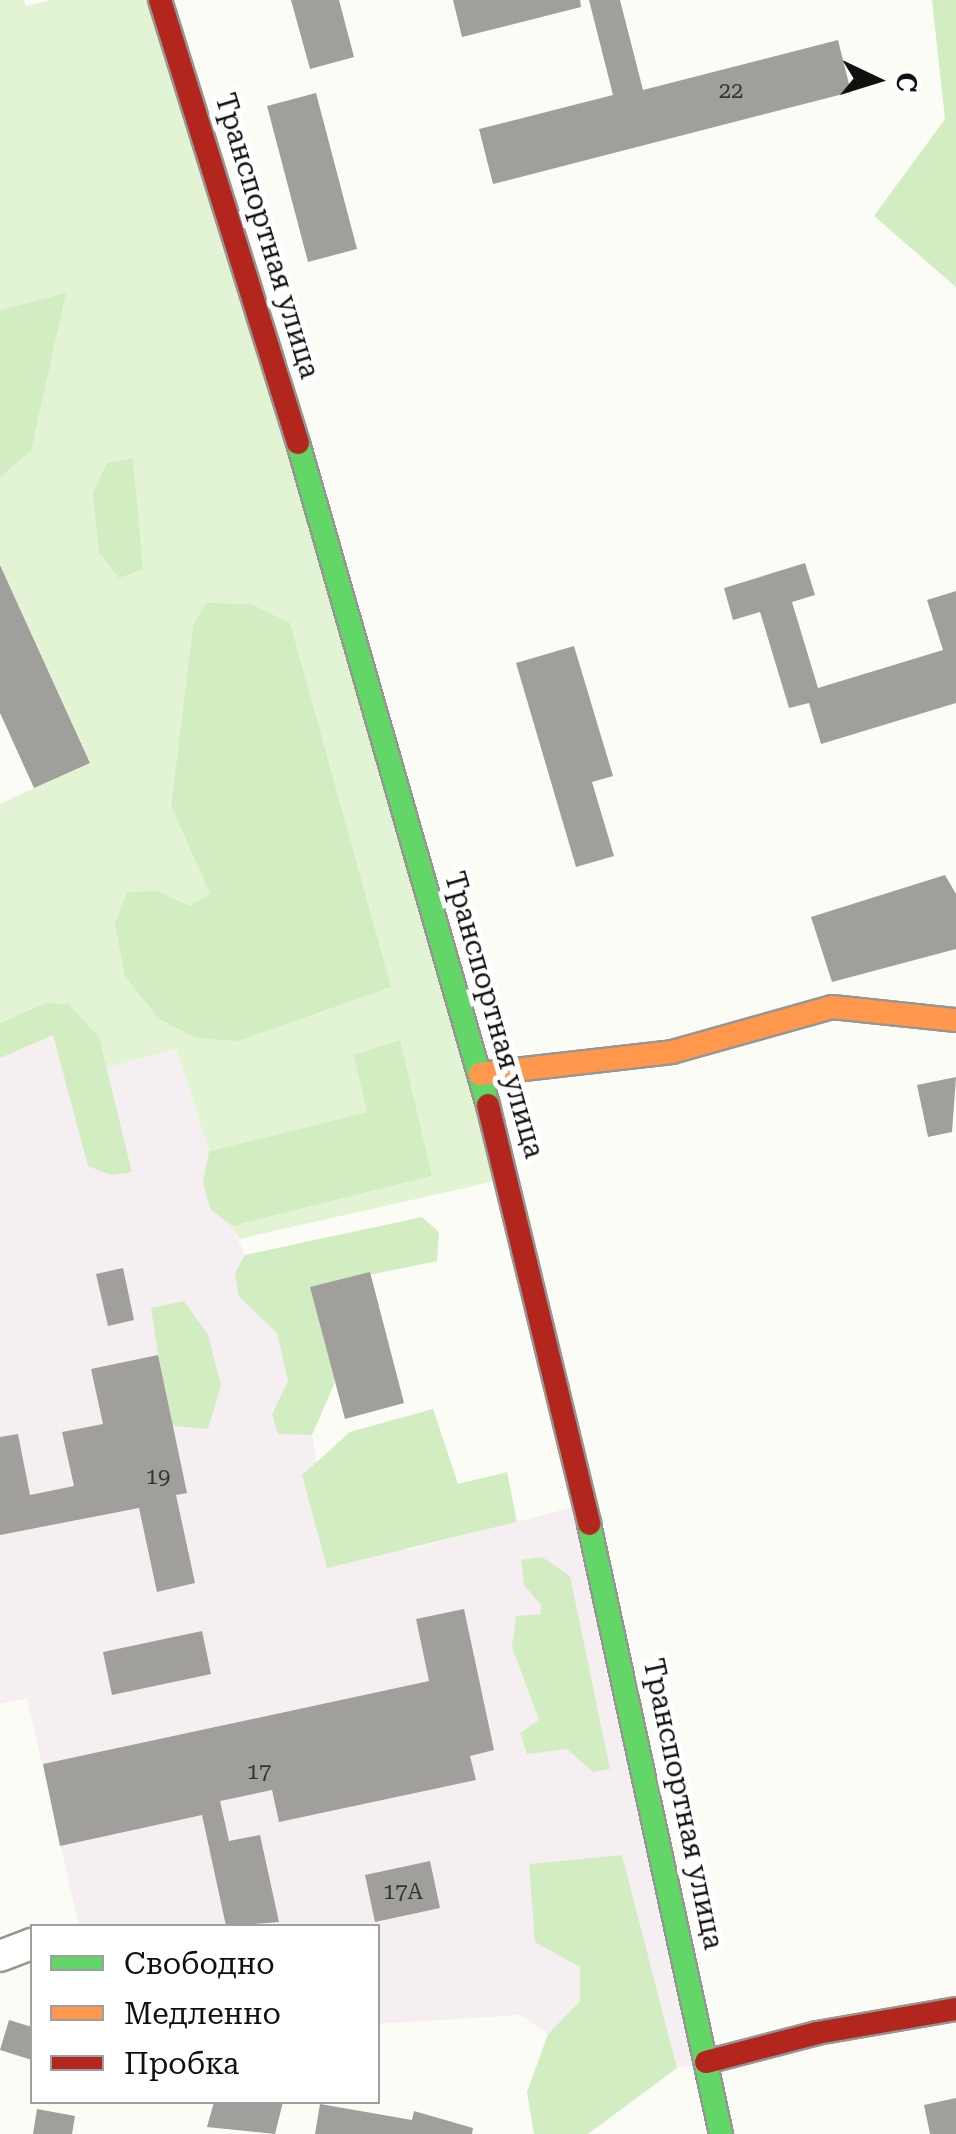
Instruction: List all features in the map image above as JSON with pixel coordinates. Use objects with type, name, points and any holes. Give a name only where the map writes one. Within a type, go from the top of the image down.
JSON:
[{"type":"main road","name":"Транспортная улица","points":[[160,0],[330,544],[480,1074],[650,1788],[721,2134]]},
{"type":"main road","points":[[480,1074],[672,1052],[832,1007],[956,1020]]},
{"type":"main road","points":[[706,2062],[816,2033],[956,2009]]},
{"type":"street","points":[[0,1956],[30,1945]]},
{"type":"shaded area","points":[[53,1034],[111,1175],[132,1171],[106,1068],[176,1049],[209,1151],[203,1182],[210,1209],[232,1226],[245,1255],[236,1273],[239,1297],[277,1333],[289,1382],[272,1413],[278,1433],[312,1435],[317,1462],[302,1476],[408,1550],[585,1504],[706,2062],[677,2068],[621,1855],[580,1966],[580,2001],[548,2034],[521,2015],[380,2024],[380,1924],[79,1924],[27,1698],[0,1704],[0,1058]]},
{"type":"green space","points":[[0,0],[24,0],[26,6],[50,0],[160,0],[509,1178],[239,1239],[232,1226],[432,1176],[367,1112],[209,1151],[176,1049],[106,1068],[99,1037],[46,1003],[0,1023],[0,804],[90,762],[0,565],[0,477],[31,450],[65,294],[0,310]],"holes":[[[206,603],[238,1041],[157,891],[190,906],[210,894],[171,806],[193,625]]]},
{"type":"green space","points":[[932,0],[956,0],[956,287],[874,216],[945,119]]},
{"type":"green space","points":[[66,293],[31,451],[0,477],[0,310]]},
{"type":"green space","points":[[133,458],[143,569],[119,578],[99,553],[93,493],[107,463]]},
{"type":"green space","points":[[206,603],[251,604],[290,623],[391,987],[238,1041],[196,1038],[158,1018],[125,976],[115,924],[127,892],[157,891],[190,906],[210,894],[171,806],[193,625]]},
{"type":"green space","points":[[46,1003],[68,1004],[99,1037],[132,1172],[111,1175],[88,1166],[53,1035],[0,1058],[0,1023]]},
{"type":"green space","points":[[400,1040],[432,1176],[232,1226],[210,1209],[203,1182],[209,1151],[367,1112],[354,1055]]},
{"type":"green space","points":[[422,1217],[439,1232],[437,1261],[311,1287],[335,1382],[312,1435],[278,1434],[272,1414],[288,1381],[277,1333],[239,1297],[235,1273],[245,1255]]},
{"type":"green space","points":[[184,1301],[208,1335],[221,1385],[208,1429],[173,1426],[158,1355],[151,1308]]},
{"type":"green space","points":[[433,1409],[458,1484],[507,1472],[517,1522],[327,1568],[302,1475],[350,1432]]},
{"type":"green space","points":[[542,1557],[570,1576],[610,1769],[593,1772],[567,1749],[527,1754],[520,1733],[539,1720],[512,1647],[516,1616],[540,1614],[541,1605],[524,1585],[521,1560]]},
{"type":"green space","points":[[622,1855],[677,2068],[588,2134],[534,2134],[527,2092],[548,2034],[580,2001],[580,1967],[535,1942],[529,1864]]},
{"type":"building","points":[[291,0],[339,0],[354,57],[310,69]]},
{"type":"building","points":[[453,0],[580,0],[581,7],[462,37]]},
{"type":"building","points":[[589,0],[620,0],[643,90],[838,40],[851,92],[493,184],[479,129],[613,95]]},
{"type":"building","points":[[316,93],[357,249],[308,262],[267,106]]},
{"type":"building","points":[[805,563],[815,595],[792,602],[818,688],[943,650],[927,600],[956,591],[956,703],[821,744],[809,703],[789,708],[760,612],[733,620],[724,588]]},
{"type":"building","points":[[0,565],[90,763],[34,788],[0,713]]},
{"type":"building","points":[[574,646],[613,776],[592,782],[614,856],[576,867],[516,663]]},
{"type":"building","points":[[945,875],[956,894],[956,949],[832,982],[811,917]]},
{"type":"building","points":[[956,1077],[952,1132],[928,1137],[917,1085]]},
{"type":"building","points":[[123,1268],[134,1320],[108,1326],[96,1274]]},
{"type":"building","points":[[370,1272],[404,1403],[345,1419],[310,1287]]},
{"type":"building","points":[[158,1355],[187,1493],[176,1495],[195,1583],[157,1592],[139,1508],[0,1535],[0,1437],[18,1434],[30,1495],[74,1486],[62,1432],[103,1424],[91,1369]]},
{"type":"building","points":[[464,1609],[494,1750],[470,1756],[476,1780],[279,1822],[272,1790],[220,1801],[229,1841],[260,1835],[279,1922],[226,1924],[202,1815],[60,1846],[43,1764],[429,1681],[416,1619]]},
{"type":"building","points":[[202,1631],[211,1674],[112,1695],[103,1652]]},
{"type":"building","points":[[430,1861],[440,1908],[375,1922],[365,1875]]},
{"type":"building","points":[[9,2020],[30,2026],[30,2059],[0,2050]]},
{"type":"building","points":[[956,2098],[956,2134],[930,2134],[924,2105]]},
{"type":"building","points":[[213,2104],[282,2104],[275,2134],[207,2127]]},
{"type":"building","points":[[320,2104],[412,2120],[414,2111],[473,2128],[472,2134],[315,2134]]},
{"type":"building","points":[[37,2109],[75,2116],[72,2134],[33,2134]]},
{"type":"traffic: fast","points":[[298,443],[488,1105]]},
{"type":"traffic: fast","points":[[589,1524],[721,2134]]},
{"type":"traffic: slow","points":[[480,1074],[672,1052],[832,1007],[956,1020]]},
{"type":"traffic: jam","points":[[160,0],[298,443]]},
{"type":"traffic: jam","points":[[488,1105],[589,1524]]},
{"type":"traffic: jam","points":[[706,2062],[817,2033],[956,2009]]}]
